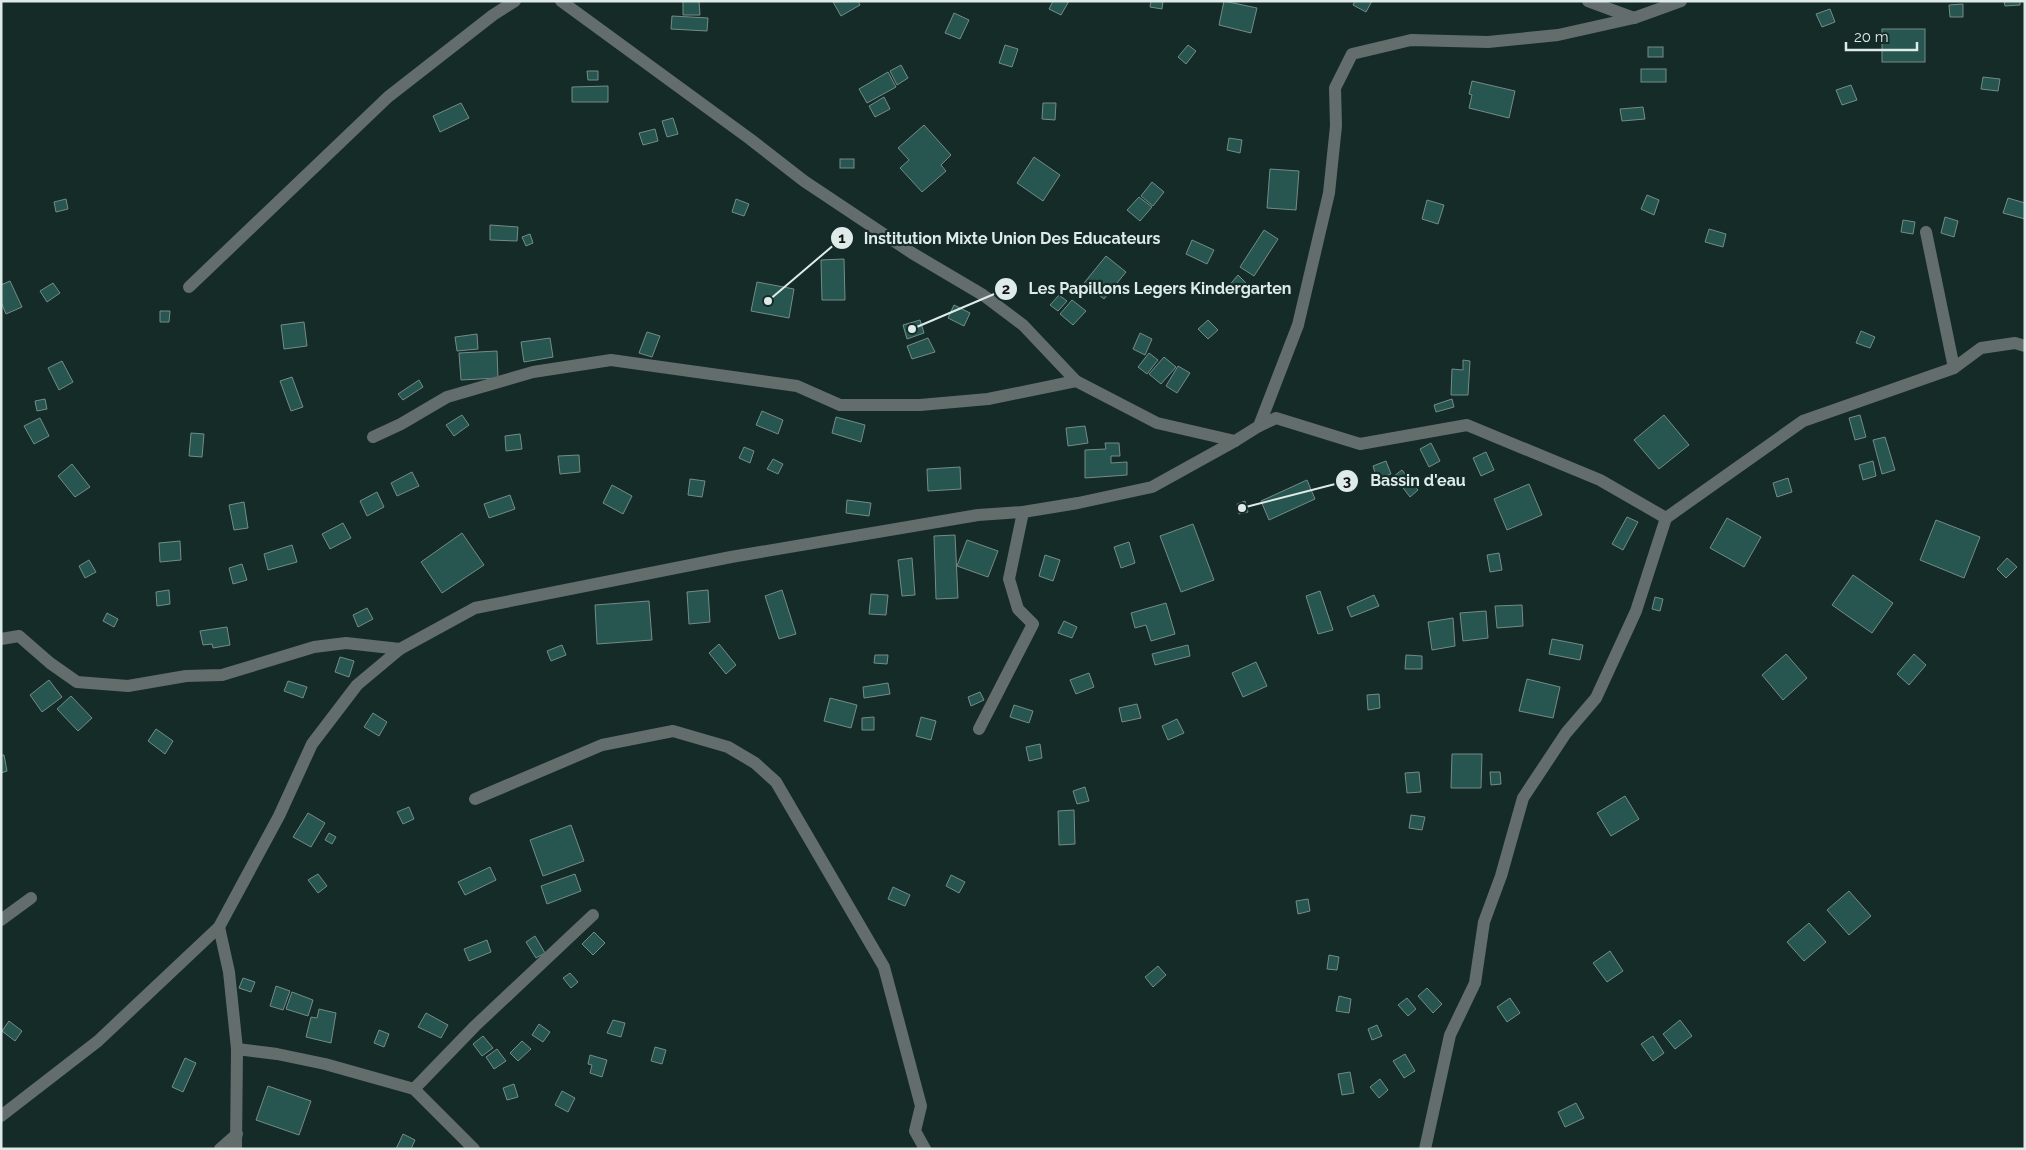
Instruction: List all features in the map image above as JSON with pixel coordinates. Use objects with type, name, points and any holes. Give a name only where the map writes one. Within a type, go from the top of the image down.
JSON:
[{"type":"street","points":[[189,287],[388,97],[493,15],[515,1]]},
{"type":"street","points":[[561,1],[750,139],[804,181],[912,253],[983,295],[1023,326],[1076,382],[1157,423],[1235,441]]},
{"type":"street","points":[[1588,1],[1634,18]]},
{"type":"street","points":[[1260,426],[1298,325],[1328,193],[1336,126],[1334,88],[1352,54],[1412,40],[1488,42],[1558,35],[1634,18],[1681,1]]},
{"type":"street","points":[[1926,232],[1954,368]]},
{"type":"street","points":[[1424,1149],[1450,1035],[1475,983],[1484,922],[1501,876],[1523,798],[1566,733],[1596,698],[1636,611],[1666,518],[1803,421],[1954,368],[1981,348],[2015,344],[2025,346]]},
{"type":"street","points":[[373,437],[402,424],[447,397],[533,372],[611,360],[797,386],[840,405],[920,405],[988,399],[1076,382]]},
{"type":"street","points":[[1,1116],[98,1041],[219,927],[279,816],[312,744],[357,686],[400,649],[475,608],[731,556],[978,515],[1024,512],[1078,504],[1152,487],[1276,418],[1360,444],[1467,425],[1600,480],[1666,518]]},
{"type":"street","points":[[979,729],[1033,624],[1018,608],[1009,579],[1024,512]]},
{"type":"street","points":[[1,639],[19,636],[50,663],[78,682],[128,686],[186,676],[222,674],[314,647],[346,643],[400,649]]},
{"type":"street","points":[[475,799],[602,745],[673,731],[728,747],[755,763],[776,782],[884,967],[921,1106],[915,1132],[925,1149]]},
{"type":"street","points":[[1,920],[31,898]]},
{"type":"street","points":[[414,1089],[475,1026],[593,915]]},
{"type":"street","points":[[219,927],[229,972],[237,1049],[236,1149]]},
{"type":"street","points":[[237,1049],[277,1054],[326,1064],[414,1089],[474,1149]]},
{"type":"street","points":[[220,1149],[237,1134]]},
{"type":"building","points":[[683,1],[699,1],[700,15],[683,15]]},
{"type":"building","points":[[858,1],[860,5],[841,16],[833,2]]},
{"type":"building","points":[[1053,1],[1069,1],[1061,15],[1049,9]]},
{"type":"building","points":[[1151,1],[1163,1],[1162,9],[1150,7]]},
{"type":"building","points":[[1224,1],[1257,8],[1251,33],[1219,25]]},
{"type":"building","points":[[1355,1],[1372,1],[1366,12],[1353,5]]},
{"type":"building","points":[[2004,1],[2020,1],[2020,5],[2005,6]]},
{"type":"building","points":[[1963,4],[1963,17],[1950,17],[1949,5]]},
{"type":"building","points":[[1830,9],[1835,22],[1822,27],[1816,14]]},
{"type":"building","points":[[954,13],[969,20],[960,39],[945,33]]},
{"type":"building","points":[[672,16],[708,18],[707,31],[671,29]]},
{"type":"building","points":[[1882,29],[1925,29],[1925,62],[1882,62]]},
{"type":"building","points":[[1005,45],[1018,49],[1012,67],[999,63]]},
{"type":"building","points":[[1188,45],[1196,51],[1186,64],[1178,57]]},
{"type":"building","points":[[1648,47],[1663,47],[1663,57],[1648,57]]},
{"type":"building","points":[[901,65],[908,78],[897,85],[890,71]]},
{"type":"building","points":[[1641,69],[1666,69],[1666,82],[1641,82]]},
{"type":"building","points":[[587,71],[598,71],[598,80],[588,80]]},
{"type":"building","points":[[888,72],[896,87],[867,103],[859,89]]},
{"type":"building","points":[[1983,77],[2000,79],[1998,91],[1981,89]]},
{"type":"building","points":[[1472,81],[1515,91],[1509,118],[1469,108],[1472,95],[1469,94]]},
{"type":"building","points":[[1851,85],[1857,100],[1842,105],[1836,90]]},
{"type":"building","points":[[608,86],[608,102],[572,102],[572,87]]},
{"type":"building","points":[[884,97],[890,109],[875,117],[869,106]]},
{"type":"building","points":[[461,103],[469,118],[440,132],[433,116]]},
{"type":"building","points":[[1043,103],[1056,103],[1055,120],[1042,119]]},
{"type":"building","points":[[1643,107],[1645,119],[1622,121],[1620,109]]},
{"type":"building","points":[[673,118],[678,134],[667,137],[662,121]]},
{"type":"building","points":[[924,125],[951,155],[941,165],[946,171],[922,192],[900,168],[909,160],[898,148]]},
{"type":"building","points":[[655,129],[658,141],[643,145],[639,133]]},
{"type":"building","points":[[1229,138],[1242,140],[1240,153],[1227,150]]},
{"type":"building","points":[[1034,157],[1060,175],[1043,201],[1017,183]]},
{"type":"building","points":[[840,159],[854,159],[854,168],[840,168]]},
{"type":"building","points":[[1270,169],[1299,171],[1296,210],[1267,208]]},
{"type":"building","points":[[1152,182],[1164,192],[1153,206],[1141,196]]},
{"type":"building","points":[[1647,195],[1659,200],[1654,215],[1641,209]]},
{"type":"building","points":[[1139,197],[1152,207],[1140,221],[1127,210]]},
{"type":"building","points":[[2008,198],[2025,203],[2025,219],[2003,213]]},
{"type":"building","points":[[66,199],[68,209],[56,212],[54,202]]},
{"type":"building","points":[[736,199],[749,204],[744,216],[732,212]]},
{"type":"building","points":[[1427,200],[1444,205],[1438,224],[1422,219]]},
{"type":"building","points":[[1945,217],[1958,221],[1954,237],[1941,233]]},
{"type":"building","points":[[1903,220],[1915,222],[1913,234],[1901,232]]},
{"type":"building","points":[[490,225],[518,227],[517,241],[490,240]]},
{"type":"building","points":[[1709,229],[1726,234],[1723,247],[1705,242]]},
{"type":"building","points":[[1264,230],[1278,239],[1254,276],[1240,267]]},
{"type":"building","points":[[530,234],[533,243],[526,246],[522,237]]},
{"type":"building","points":[[1192,240],[1214,250],[1207,264],[1186,254]]},
{"type":"building","points":[[1106,256],[1126,272],[1104,299],[1084,283]]},
{"type":"building","points":[[844,259],[845,300],[822,300],[821,260]]},
{"type":"building","points":[[1238,275],[1247,284],[1237,296],[1227,288]]},
{"type":"building","points":[[10,281],[22,307],[6,314],[1,302],[1,285]]},
{"type":"building","points":[[757,282],[794,289],[789,318],[751,311]]},
{"type":"building","points":[[53,283],[60,293],[47,302],[40,291]]},
{"type":"building","points":[[1059,295],[1067,301],[1058,311],[1050,305]]},
{"type":"building","points":[[1072,300],[1086,311],[1073,325],[1060,314]]},
{"type":"building","points":[[954,305],[970,313],[964,326],[948,318]]},
{"type":"building","points":[[160,311],[170,311],[169,322],[160,322]]},
{"type":"building","points":[[920,320],[924,333],[907,339],[903,325]]},
{"type":"building","points":[[1208,320],[1218,330],[1208,339],[1198,329]]},
{"type":"building","points":[[304,322],[307,346],[284,349],[281,325]]},
{"type":"building","points":[[1861,331],[1875,337],[1870,348],[1856,343]]},
{"type":"building","points":[[647,332],[660,336],[652,357],[639,353]]},
{"type":"building","points":[[1140,333],[1152,339],[1145,355],[1133,349]]},
{"type":"building","points":[[477,334],[478,349],[457,351],[455,337]]},
{"type":"building","points":[[550,338],[553,357],[524,362],[521,342]]},
{"type":"building","points":[[928,338],[935,352],[912,359],[907,346]]},
{"type":"building","points":[[497,351],[498,378],[461,380],[459,353]]},
{"type":"building","points":[[1149,353],[1158,360],[1147,374],[1138,367]]},
{"type":"building","points":[[1164,357],[1176,367],[1161,384],[1149,374]]},
{"type":"building","points":[[1463,360],[1470,361],[1468,395],[1451,395],[1452,369],[1463,370]]},
{"type":"building","points":[[62,361],[73,382],[59,390],[48,368]]},
{"type":"building","points":[[1178,366],[1190,373],[1177,393],[1166,386]]},
{"type":"building","points":[[292,377],[303,407],[291,411],[280,381]]},
{"type":"building","points":[[419,380],[423,387],[403,400],[398,394]]},
{"type":"building","points":[[45,399],[47,409],[37,411],[35,401]]},
{"type":"building","points":[[1452,399],[1454,407],[1436,412],[1434,405]]},
{"type":"building","points":[[762,411],[783,420],[778,434],[756,425]]},
{"type":"building","points":[[462,415],[469,425],[454,436],[446,425]]},
{"type":"building","points":[[1664,415],[1689,445],[1659,469],[1634,440]]},
{"type":"building","points":[[1860,415],[1866,437],[1855,440],[1849,418]]},
{"type":"building","points":[[836,417],[865,425],[861,442],[832,433]]},
{"type":"building","points":[[40,418],[49,436],[34,444],[24,426]]},
{"type":"building","points":[[1085,426],[1088,443],[1068,446],[1066,428]]},
{"type":"building","points":[[191,433],[204,434],[202,457],[189,456]]},
{"type":"building","points":[[520,434],[522,449],[506,451],[505,436]]},
{"type":"building","points":[[1885,437],[1895,470],[1882,474],[1873,440]]},
{"type":"building","points":[[1105,443],[1119,443],[1120,456],[1111,456],[1111,463],[1127,462],[1127,475],[1085,478],[1085,450],[1106,449]]},
{"type":"building","points":[[1431,443],[1440,461],[1429,467],[1420,449]]},
{"type":"building","points":[[744,447],[754,451],[750,463],[739,458]]},
{"type":"building","points":[[1486,452],[1494,470],[1481,476],[1473,458]]},
{"type":"building","points":[[579,455],[580,472],[560,474],[558,456]]},
{"type":"building","points":[[773,459],[783,464],[778,474],[767,469]]},
{"type":"building","points":[[1386,461],[1391,474],[1377,479],[1373,466]]},
{"type":"building","points":[[1873,461],[1876,476],[1863,480],[1859,465]]},
{"type":"building","points":[[72,464],[90,487],[75,497],[58,476]]},
{"type":"building","points":[[960,467],[961,489],[928,491],[927,469]]},
{"type":"building","points":[[1402,470],[1418,490],[1410,497],[1394,476]]},
{"type":"building","points":[[412,472],[419,486],[397,496],[391,483]]},
{"type":"building","points":[[1788,478],[1792,492],[1777,497],[1773,483]]},
{"type":"building","points":[[690,479],[705,481],[702,497],[688,495]]},
{"type":"building","points":[[1307,480],[1315,499],[1269,520],[1261,501]]},
{"type":"building","points":[[1529,484],[1542,515],[1507,530],[1494,499]]},
{"type":"building","points":[[612,485],[632,496],[623,514],[603,503]]},
{"type":"building","points":[[377,492],[384,507],[367,516],[360,501]]},
{"type":"building","points":[[510,495],[515,509],[489,518],[484,504]]},
{"type":"building","points":[[847,500],[871,503],[869,516],[846,513]]},
{"type":"building","points":[[1245,501],[1248,512],[1239,514],[1237,504]]},
{"type":"building","points":[[244,502],[248,528],[234,530],[229,505]]},
{"type":"building","points":[[1627,517],[1638,522],[1623,550],[1612,544]]},
{"type":"building","points":[[1727,518],[1761,537],[1744,567],[1710,548]]},
{"type":"building","points":[[1936,520],[1980,537],[1964,578],[1920,560]]},
{"type":"building","points":[[343,523],[351,538],[330,549],[322,534]]},
{"type":"building","points":[[1193,524],[1214,580],[1181,592],[1160,536]]},
{"type":"building","points":[[462,533],[484,565],[442,593],[421,562]]},
{"type":"building","points":[[955,535],[958,598],[936,599],[934,536]]},
{"type":"building","points":[[967,540],[998,551],[988,577],[957,566]]},
{"type":"building","points":[[180,541],[181,560],[160,562],[159,543]]},
{"type":"building","points":[[1129,542],[1135,563],[1121,568],[1114,547]]},
{"type":"building","points":[[292,545],[297,562],[268,570],[264,554]]},
{"type":"building","points":[[1499,553],[1502,570],[1490,572],[1487,555]]},
{"type":"building","points":[[1045,555],[1060,560],[1053,581],[1039,576]]},
{"type":"building","points":[[912,558],[915,595],[902,596],[898,560]]},
{"type":"building","points":[[2007,558],[2017,567],[2006,578],[1997,569]]},
{"type":"building","points":[[89,560],[96,572],[85,578],[79,566]]},
{"type":"building","points":[[242,564],[247,580],[233,584],[229,568]]},
{"type":"building","points":[[1853,575],[1893,603],[1872,633],[1832,605]]},
{"type":"building","points":[[169,590],[170,604],[157,606],[156,592]]},
{"type":"building","points":[[708,590],[710,622],[689,624],[687,592]]},
{"type":"building","points":[[782,590],[796,634],[779,639],[765,596]]},
{"type":"building","points":[[1320,591],[1333,630],[1318,634],[1306,596]]},
{"type":"building","points":[[871,594],[888,595],[886,615],[869,614]]},
{"type":"building","points":[[1374,595],[1379,606],[1351,617],[1347,607]]},
{"type":"building","points":[[1655,597],[1663,599],[1660,611],[1652,609]]},
{"type":"building","points":[[649,601],[652,640],[597,644],[595,605]]},
{"type":"building","points":[[1166,603],[1175,634],[1151,641],[1146,625],[1135,628],[1131,613]]},
{"type":"building","points":[[1522,605],[1523,626],[1497,628],[1495,606]]},
{"type":"building","points":[[367,608],[373,619],[358,627],[353,615]]},
{"type":"building","points":[[1486,611],[1488,638],[1463,641],[1460,613]]},
{"type":"building","points":[[107,613],[118,619],[114,627],[103,621]]},
{"type":"building","points":[[1453,618],[1455,646],[1432,650],[1428,622]]},
{"type":"building","points":[[1064,621],[1077,627],[1072,638],[1058,633]]},
{"type":"building","points":[[227,627],[230,645],[213,648],[212,644],[203,645],[200,631]]},
{"type":"building","points":[[1552,639],[1583,645],[1580,660],[1549,654]]},
{"type":"building","points":[[719,644],[736,665],[726,674],[709,653]]},
{"type":"building","points":[[562,645],[566,655],[551,661],[547,651]]},
{"type":"building","points":[[1188,645],[1190,656],[1155,665],[1152,654]]},
{"type":"building","points":[[1786,654],[1807,678],[1783,700],[1762,675]]},
{"type":"building","points":[[1914,654],[1926,665],[1909,685],[1897,674]]},
{"type":"building","points":[[875,655],[888,655],[887,664],[874,663]]},
{"type":"building","points":[[1406,655],[1422,656],[1422,669],[1405,669]]},
{"type":"building","points":[[340,657],[354,661],[349,677],[335,672]]},
{"type":"building","points":[[1256,662],[1267,686],[1243,697],[1232,673]]},
{"type":"building","points":[[1089,673],[1094,687],[1076,694],[1070,680]]},
{"type":"building","points":[[1527,679],[1560,687],[1553,718],[1519,711]]},
{"type":"building","points":[[49,680],[62,697],[42,712],[30,695]]},
{"type":"building","points":[[288,681],[307,687],[303,698],[284,691]]},
{"type":"building","points":[[888,683],[890,694],[864,698],[863,687]]},
{"type":"building","points":[[980,692],[984,700],[971,706],[968,697]]},
{"type":"building","points":[[1379,694],[1380,708],[1368,710],[1367,695]]},
{"type":"building","points":[[71,696],[92,718],[78,731],[57,709]]},
{"type":"building","points":[[830,698],[857,705],[851,728],[824,721]]},
{"type":"building","points":[[1137,704],[1141,718],[1122,722],[1119,708]]},
{"type":"building","points":[[1014,705],[1033,711],[1029,723],[1010,717]]},
{"type":"building","points":[[373,713],[387,722],[379,736],[364,727]]},
{"type":"building","points":[[874,717],[874,730],[862,730],[862,718]]},
{"type":"building","points":[[921,717],[936,721],[931,740],[916,736]]},
{"type":"building","points":[[1177,719],[1184,733],[1168,740],[1162,726]]},
{"type":"building","points":[[156,729],[173,741],[165,754],[148,741]]},
{"type":"building","points":[[1040,744],[1042,758],[1029,761],[1026,747]]},
{"type":"building","points":[[1452,754],[1482,754],[1481,788],[1451,788]]},
{"type":"building","points":[[1,755],[4,755],[7,771],[1,773]]},
{"type":"building","points":[[1419,772],[1421,792],[1407,793],[1405,773]]},
{"type":"building","points":[[1490,772],[1500,772],[1501,784],[1491,785]]},
{"type":"building","points":[[1085,787],[1089,801],[1077,804],[1073,791]]},
{"type":"building","points":[[1625,796],[1639,819],[1611,836],[1597,813]]},
{"type":"building","points":[[409,807],[414,819],[403,824],[397,812]]},
{"type":"building","points":[[1074,810],[1075,844],[1059,845],[1058,811]]},
{"type":"building","points":[[308,813],[325,823],[311,847],[293,837]]},
{"type":"building","points":[[1411,815],[1425,817],[1422,830],[1409,828]]},
{"type":"building","points":[[571,825],[584,861],[543,876],[530,840]]},
{"type":"building","points":[[329,833],[336,837],[332,844],[325,840]]},
{"type":"building","points":[[490,867],[496,880],[465,895],[458,882]]},
{"type":"building","points":[[318,874],[327,886],[318,893],[308,880]]},
{"type":"building","points":[[575,874],[581,891],[547,904],[541,886]]},
{"type":"building","points":[[951,875],[965,882],[959,893],[946,886]]},
{"type":"building","points":[[893,887],[910,895],[905,906],[888,899]]},
{"type":"building","points":[[1849,891],[1871,916],[1849,935],[1827,910]]},
{"type":"building","points":[[1308,899],[1310,911],[1298,914],[1296,901]]},
{"type":"building","points":[[1809,923],[1826,942],[1804,961],[1787,942]]},
{"type":"building","points":[[594,932],[605,943],[593,955],[582,944]]},
{"type":"building","points":[[535,936],[545,953],[536,958],[526,942]]},
{"type":"building","points":[[487,940],[491,952],[469,961],[464,949]]},
{"type":"building","points":[[1610,951],[1623,971],[1607,982],[1593,963]]},
{"type":"building","points":[[1329,955],[1339,957],[1337,970],[1327,969]]},
{"type":"building","points":[[1158,966],[1166,975],[1153,987],[1145,977]]},
{"type":"building","points":[[570,973],[578,982],[571,988],[563,978]]},
{"type":"building","points":[[243,978],[255,982],[251,992],[239,988]]},
{"type":"building","points":[[276,986],[290,991],[283,1010],[270,1006]]},
{"type":"building","points":[[1427,988],[1442,1004],[1433,1013],[1418,996]]},
{"type":"building","points":[[292,992],[313,1000],[308,1016],[286,1009]]},
{"type":"building","points":[[1339,996],[1351,999],[1349,1013],[1336,1011]]},
{"type":"building","points":[[1407,998],[1416,1009],[1408,1016],[1398,1005]]},
{"type":"building","points":[[1510,998],[1520,1013],[1507,1022],[1497,1007]]},
{"type":"building","points":[[319,1009],[336,1013],[331,1043],[306,1037],[311,1017],[317,1018]]},
{"type":"building","points":[[426,1013],[448,1025],[441,1038],[418,1027]]},
{"type":"building","points":[[613,1020],[625,1023],[621,1037],[607,1033]]},
{"type":"building","points":[[1680,1020],[1692,1036],[1675,1049],[1663,1034]]},
{"type":"building","points":[[9,1021],[22,1031],[15,1041],[2,1031]]},
{"type":"building","points":[[539,1024],[550,1032],[543,1042],[532,1035]]},
{"type":"building","points":[[1377,1025],[1382,1036],[1372,1040],[1368,1029]]},
{"type":"building","points":[[379,1030],[389,1034],[384,1047],[374,1043]]},
{"type":"building","points":[[483,1036],[493,1048],[482,1056],[473,1044]]},
{"type":"building","points":[[1653,1036],[1664,1053],[1653,1061],[1641,1044]]},
{"type":"building","points":[[522,1041],[531,1049],[518,1061],[510,1053]]},
{"type":"building","points":[[655,1047],[666,1050],[662,1064],[651,1061]]},
{"type":"building","points":[[497,1049],[506,1061],[494,1069],[486,1057]]},
{"type":"building","points":[[1405,1054],[1415,1071],[1404,1078],[1393,1061]]},
{"type":"building","points":[[590,1055],[607,1060],[602,1077],[590,1073],[592,1065],[588,1064]]},
{"type":"building","points":[[185,1058],[196,1063],[183,1092],[172,1087]]},
{"type":"building","points":[[1350,1072],[1354,1093],[1342,1095],[1338,1074]]},
{"type":"building","points":[[1380,1079],[1388,1090],[1379,1098],[1370,1087]]},
{"type":"building","points":[[514,1084],[518,1097],[507,1100],[503,1088]]},
{"type":"building","points":[[268,1086],[311,1101],[299,1135],[256,1120]]},
{"type":"building","points":[[562,1091],[575,1098],[568,1112],[555,1105]]},
{"type":"building","points":[[1576,1103],[1584,1118],[1565,1127],[1558,1112]]},
{"type":"building","points":[[403,1134],[415,1140],[411,1149],[396,1149]]},
{"type":"place","name":"Institution Mixte Union Des Educateurs","points":[[768,301]]},
{"type":"place","name":"Les Papillons Legers Kindergarten","points":[[912,329]]},
{"type":"place","name":"Bassin d'eau","points":[[1242,508]]}]
